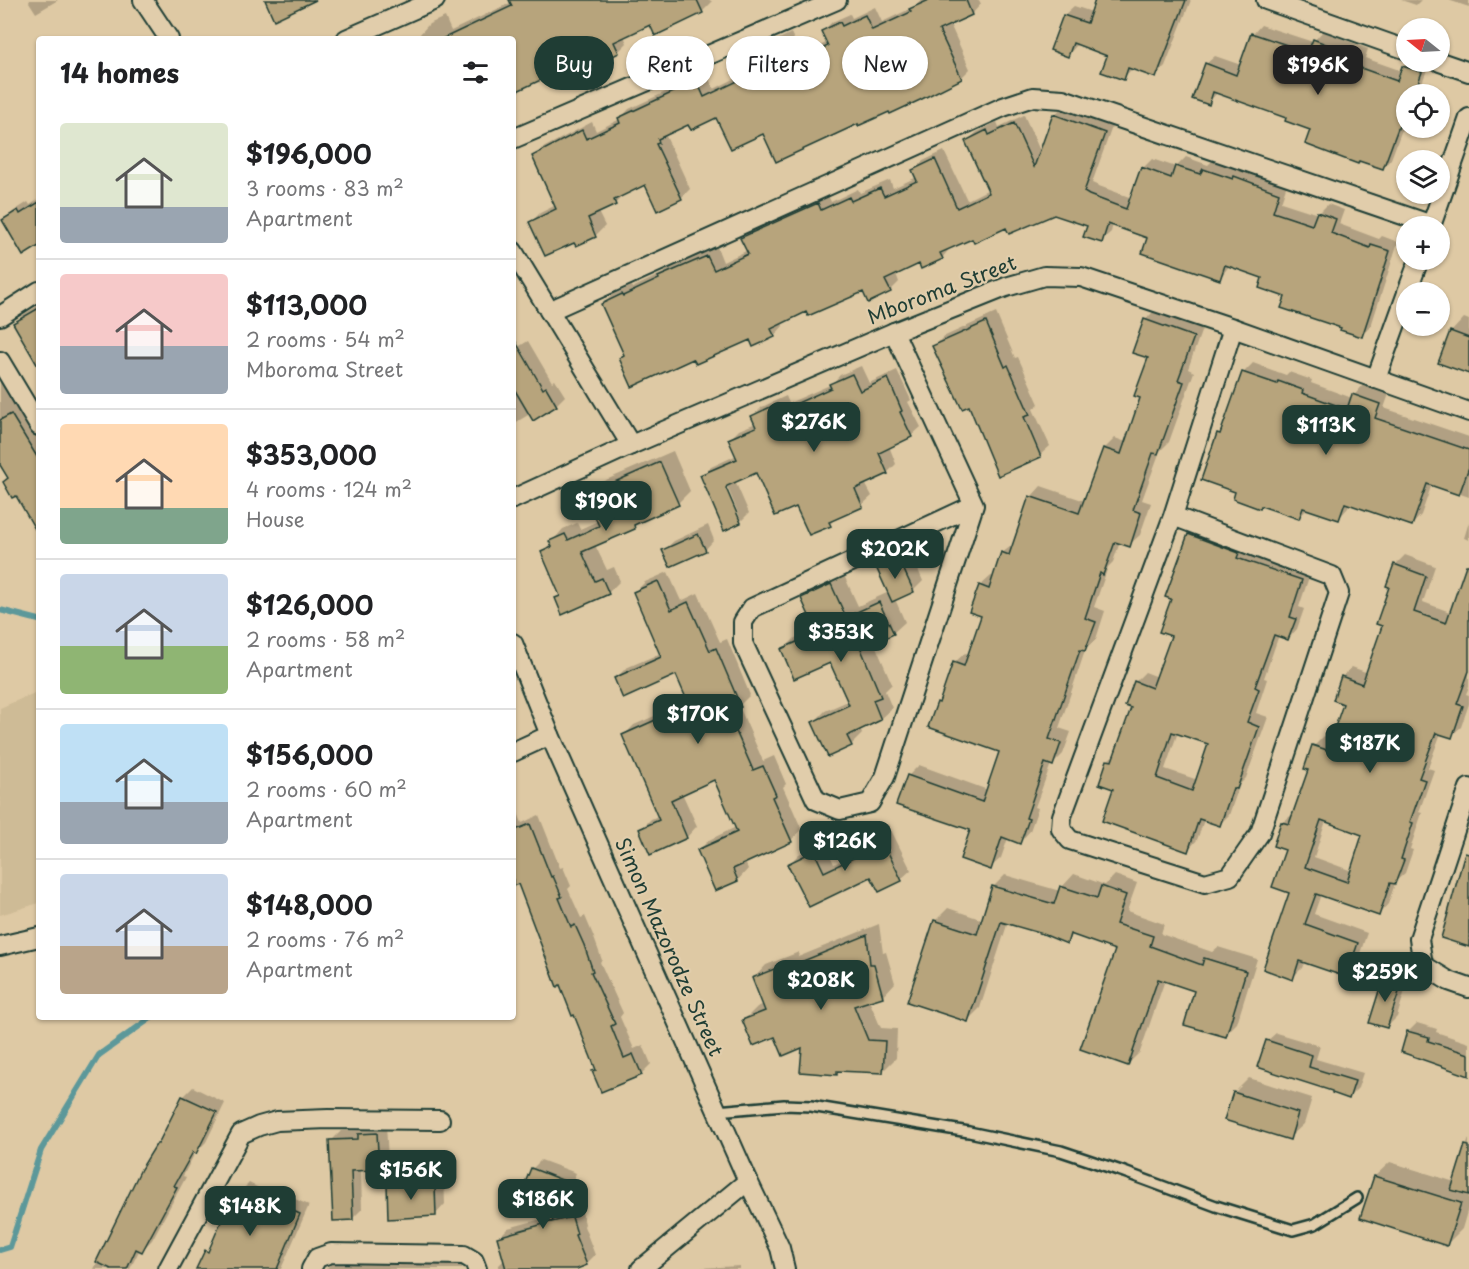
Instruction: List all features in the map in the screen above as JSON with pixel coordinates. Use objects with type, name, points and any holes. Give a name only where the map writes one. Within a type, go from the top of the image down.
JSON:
[{"type":"street","points":[[143,0],[167,36]]},
{"type":"street","points":[[375,33],[435,0]]},
{"type":"street","points":[[516,138],[837,0]]},
{"type":"street","points":[[1266,0],[1396,46]]},
{"type":"street","points":[[1450,65],[1469,72]]},
{"type":"street","points":[[549,311],[1003,107],[1033,97],[1063,99],[1403,216]]},
{"type":"street","points":[[1435,216],[1469,118]]},
{"type":"street","points":[[516,255],[631,445]]},
{"type":"street","name":"Mboroma Street","points":[[516,498],[631,445],[894,332],[1006,286],[1044,276],[1081,277],[1469,412]]},
{"type":"street","points":[[0,316],[36,293]]},
{"type":"street","points":[[1376,379],[1396,324]]},
{"type":"street","points":[[1173,516],[1332,576],[1339,593],[1260,833],[1230,876],[1205,883],[1070,840],[1061,829],[1062,816],[1173,516],[1233,328]]},
{"type":"street","points":[[894,332],[974,506],[885,777],[870,803],[840,810],[816,800],[743,643],[743,622],[752,608],[974,506]]},
{"type":"street","points":[[0,361],[36,421]]},
{"type":"street","name":"Simon Mazorodze Street","points":[[516,650],[550,735],[780,1248],[785,1269]]},
{"type":"street","points":[[516,751],[550,735]]},
{"type":"street","points":[[1469,788],[1419,939],[1423,965],[1449,981],[1469,988]]},
{"type":"street","points":[[0,946],[36,938]]},
{"type":"street","points":[[168,1269],[241,1134],[277,1121],[440,1120]]},
{"type":"street","points":[[641,1269],[748,1181]]},
{"type":"street","points":[[310,1269],[317,1258],[331,1253],[464,1255],[474,1260],[477,1269]]},
{"type":"lane","points":[[717,1111],[784,1105],[812,1106],[969,1132],[1061,1151],[1216,1206],[1293,1230],[1315,1224],[1358,1198]]},
{"type":"shaded area","points":[[36,692],[36,904],[0,915],[0,708]]},
{"type":"building","points":[[265,0],[316,0],[274,20]]},
{"type":"building","points":[[509,0],[697,0],[703,13],[655,36],[650,25],[614,42],[614,36],[534,36],[534,83],[516,92],[516,36],[448,36],[512,6]]},
{"type":"building","points":[[929,0],[966,0],[972,15],[939,30],[962,79],[890,114],[889,112],[858,126],[858,124],[776,162],[763,134],[731,149],[716,118],[691,130],[688,125],[658,139],[659,143],[656,144],[682,199],[657,211],[645,185],[614,200],[616,205],[588,218],[596,237],[576,246],[574,243],[545,256],[529,222],[556,209],[532,156],[582,130],[586,139],[620,123],[618,118],[678,90],[701,90],[704,97],[726,87],[726,90],[830,90],[830,36],[823,36],[821,31],[840,22],[842,26],[865,15],[872,30],[911,12],[909,9]]},
{"type":"building","points":[[1095,0],[1186,0],[1156,78],[1128,68],[1124,80],[1101,72],[1107,56],[1073,43],[1068,57],[1050,50],[1063,15],[1087,23]]},
{"type":"building","points":[[1251,33],[1308,52],[1313,39],[1361,58],[1358,67],[1397,81],[1400,72],[1422,72],[1418,84],[1396,84],[1396,134],[1383,169],[1359,161],[1358,164],[1305,144],[1310,130],[1285,121],[1286,118],[1213,92],[1209,105],[1192,99],[1205,63],[1236,75]]},
{"type":"building","points":[[614,42],[619,53],[614,56]]},
{"type":"building","points":[[1053,114],[1105,133],[1084,192],[1089,195],[1126,209],[1141,167],[1171,178],[1175,166],[1200,174],[1203,169],[1233,179],[1234,176],[1279,193],[1273,212],[1312,225],[1317,212],[1336,219],[1331,233],[1370,248],[1371,245],[1390,251],[1362,337],[1281,308],[1285,297],[1259,288],[1262,278],[1225,265],[1220,280],[1142,253],[1147,238],[1108,224],[1102,243],[1083,237],[1087,226],[1054,215],[1009,234],[1006,228],[974,243],[972,239],[940,253],[943,259],[921,269],[919,264],[885,280],[891,292],[868,303],[863,292],[808,316],[806,312],[771,329],[775,337],[753,347],[750,340],[696,364],[693,359],[632,387],[619,358],[624,355],[601,304],[707,256],[714,270],[748,254],[740,238],[818,203],[821,210],[849,197],[851,201],[880,188],[884,196],[917,181],[912,170],[935,159],[957,208],[989,193],[965,141],[987,130],[989,135],[1014,123],[1034,167]]},
{"type":"building","points":[[36,204],[36,248],[23,256],[2,220],[18,210],[20,214]]},
{"type":"building","points":[[36,310],[36,363],[13,323]]},
{"type":"building","points":[[1144,319],[1194,337],[1178,380],[1184,382],[1158,454],[1153,453],[1133,510],[1141,513],[1130,547],[1115,542],[1103,575],[1100,573],[1085,618],[1096,622],[1085,651],[1080,650],[1049,739],[1061,743],[1053,766],[1045,763],[1026,818],[1029,819],[1020,844],[1002,837],[991,870],[960,859],[970,830],[896,805],[907,775],[982,802],[999,752],[928,727],[953,662],[964,666],[981,616],[969,612],[979,585],[989,589],[1001,552],[1009,555],[1029,496],[1079,513],[1103,448],[1121,454],[1140,398],[1134,396],[1148,358],[1132,353]]},
{"type":"building","points":[[986,322],[1005,367],[1008,365],[1030,415],[1024,417],[1041,457],[998,476],[969,406],[962,409],[932,346]]},
{"type":"building","points":[[1450,331],[1469,338],[1469,374],[1438,363]]},
{"type":"building","points":[[516,342],[543,389],[546,387],[557,406],[533,421],[516,392]]},
{"type":"building","points":[[1242,372],[1277,384],[1278,381],[1303,390],[1302,393],[1347,409],[1352,394],[1380,404],[1375,418],[1469,450],[1469,467],[1459,495],[1427,484],[1412,526],[1345,503],[1339,520],[1303,508],[1299,519],[1233,499],[1235,492],[1201,480]]},
{"type":"building","points":[[852,374],[860,391],[888,378],[912,437],[879,453],[888,474],[855,489],[863,507],[829,522],[831,526],[809,535],[796,507],[775,516],[756,473],[727,486],[741,523],[724,531],[700,475],[737,459],[728,439],[756,427],[751,416],[777,404],[780,411],[831,388],[829,384]]},
{"type":"building","points":[[11,414],[36,455],[36,531],[16,496],[12,498],[3,482],[8,478],[0,465],[0,420]]},
{"type":"building","points":[[660,462],[679,505],[634,525],[635,529],[582,552],[595,581],[602,578],[609,594],[562,615],[555,598],[560,596],[541,552],[552,547],[549,541],[565,534],[568,540],[599,526],[585,495]]},
{"type":"building","points":[[698,534],[706,551],[670,567],[662,550]]},
{"type":"building","points":[[1188,534],[1239,553],[1237,558],[1302,580],[1290,617],[1296,619],[1288,640],[1274,635],[1255,687],[1259,689],[1247,722],[1259,727],[1237,789],[1233,788],[1220,826],[1199,819],[1188,852],[1102,821],[1113,789],[1099,784],[1107,760],[1112,761],[1131,708],[1125,706],[1134,681],[1152,688],[1171,636],[1159,632],[1171,599],[1165,597]],"holes":[[[1172,732],[1208,744],[1192,791],[1157,778]]]},
{"type":"building","points":[[922,542],[927,553],[910,561],[905,549]]},
{"type":"building","points":[[898,557],[914,592],[892,602],[876,567]]},
{"type":"building","points":[[1394,564],[1426,576],[1414,612],[1446,623],[1466,565],[1469,565],[1469,671],[1457,704],[1463,706],[1452,738],[1436,733],[1419,778],[1425,780],[1410,822],[1413,823],[1401,859],[1404,860],[1395,884],[1390,883],[1379,916],[1316,894],[1305,924],[1358,943],[1346,977],[1299,961],[1293,980],[1263,969],[1289,893],[1272,887],[1285,850],[1273,846],[1281,822],[1289,824],[1308,770],[1304,769],[1312,745],[1327,750],[1343,704],[1333,700],[1341,676],[1362,684],[1382,626],[1376,624],[1389,587],[1386,586]],"holes":[[[1321,820],[1362,835],[1347,882],[1305,867]]]},
{"type":"building","points":[[658,581],[671,610],[688,602],[710,651],[716,648],[741,707],[728,713],[753,770],[763,766],[776,795],[772,797],[792,842],[733,869],[738,881],[715,891],[697,850],[737,832],[714,780],[671,800],[687,838],[650,855],[639,829],[659,820],[622,735],[689,705],[676,675],[623,699],[614,678],[661,657],[633,592]]},
{"type":"building","points":[[831,584],[846,617],[879,602],[894,634],[861,649],[881,697],[873,700],[881,720],[847,736],[852,746],[828,757],[812,722],[849,705],[830,663],[794,679],[781,649],[817,633],[801,598]]},
{"type":"building","points":[[530,824],[551,877],[553,876],[562,897],[559,898],[571,927],[575,925],[584,945],[593,971],[591,972],[615,1024],[611,1026],[624,1058],[633,1054],[642,1075],[601,1092],[592,1071],[596,1070],[574,1015],[572,1016],[560,985],[557,987],[518,884],[516,885],[516,830]]},
{"type":"building","points":[[878,832],[902,881],[879,892],[871,877],[809,907],[787,864],[814,851],[824,872],[860,855],[855,844]]},
{"type":"building","points":[[1465,853],[1469,854],[1469,947],[1441,938]]},
{"type":"building","points":[[992,886],[1054,904],[1060,886],[1097,898],[1101,886],[1126,895],[1116,924],[1153,936],[1150,946],[1202,965],[1204,958],[1246,971],[1226,1037],[1184,1025],[1194,991],[1158,979],[1128,1066],[1080,1049],[1115,950],[1070,934],[1067,944],[1043,934],[1001,922],[968,1022],[907,1002],[934,920],[977,934]]},
{"type":"building","points":[[867,935],[870,964],[874,964],[883,997],[854,1006],[868,1040],[885,1041],[883,1073],[837,1071],[837,1075],[800,1072],[802,1048],[783,1056],[775,1037],[753,1046],[742,1020],[765,1011],[752,978],[787,964],[786,968]]},
{"type":"building","points":[[1383,978],[1402,983],[1387,1028],[1369,1023]]},
{"type":"building","points":[[1407,1031],[1429,1037],[1428,1041],[1469,1054],[1469,1076],[1401,1052]]},
{"type":"building","points":[[1266,1040],[1312,1055],[1309,1067],[1355,1081],[1349,1099],[1332,1093],[1332,1091],[1257,1067]]},
{"type":"building","points":[[1233,1092],[1298,1113],[1290,1140],[1224,1120]]},
{"type":"building","points":[[182,1096],[217,1112],[196,1154],[193,1152],[174,1186],[177,1187],[142,1252],[136,1249],[127,1269],[111,1269],[96,1262],[141,1169],[158,1144]]},
{"type":"building","points":[[377,1133],[379,1170],[351,1171],[353,1220],[333,1221],[329,1140],[358,1139],[358,1134]]},
{"type":"building","points":[[1465,1145],[1469,1146],[1469,1195],[1451,1190]]},
{"type":"building","points":[[531,1168],[567,1182],[552,1222],[572,1217],[577,1234],[575,1235],[587,1265],[577,1269],[506,1269],[497,1237],[551,1222],[515,1208]]},
{"type":"building","points":[[1374,1176],[1461,1203],[1447,1246],[1360,1218]]},
{"type":"building","points":[[409,1183],[409,1188],[435,1186],[436,1216],[388,1219],[387,1184]]},
{"type":"building","points":[[238,1192],[276,1211],[279,1205],[300,1214],[277,1269],[196,1269],[205,1250],[208,1252]]},
{"type":"waterway","points":[[0,610],[36,619]]},
{"type":"waterway","points":[[0,1250],[10,1247],[41,1150],[99,1055],[148,1020]]}]
